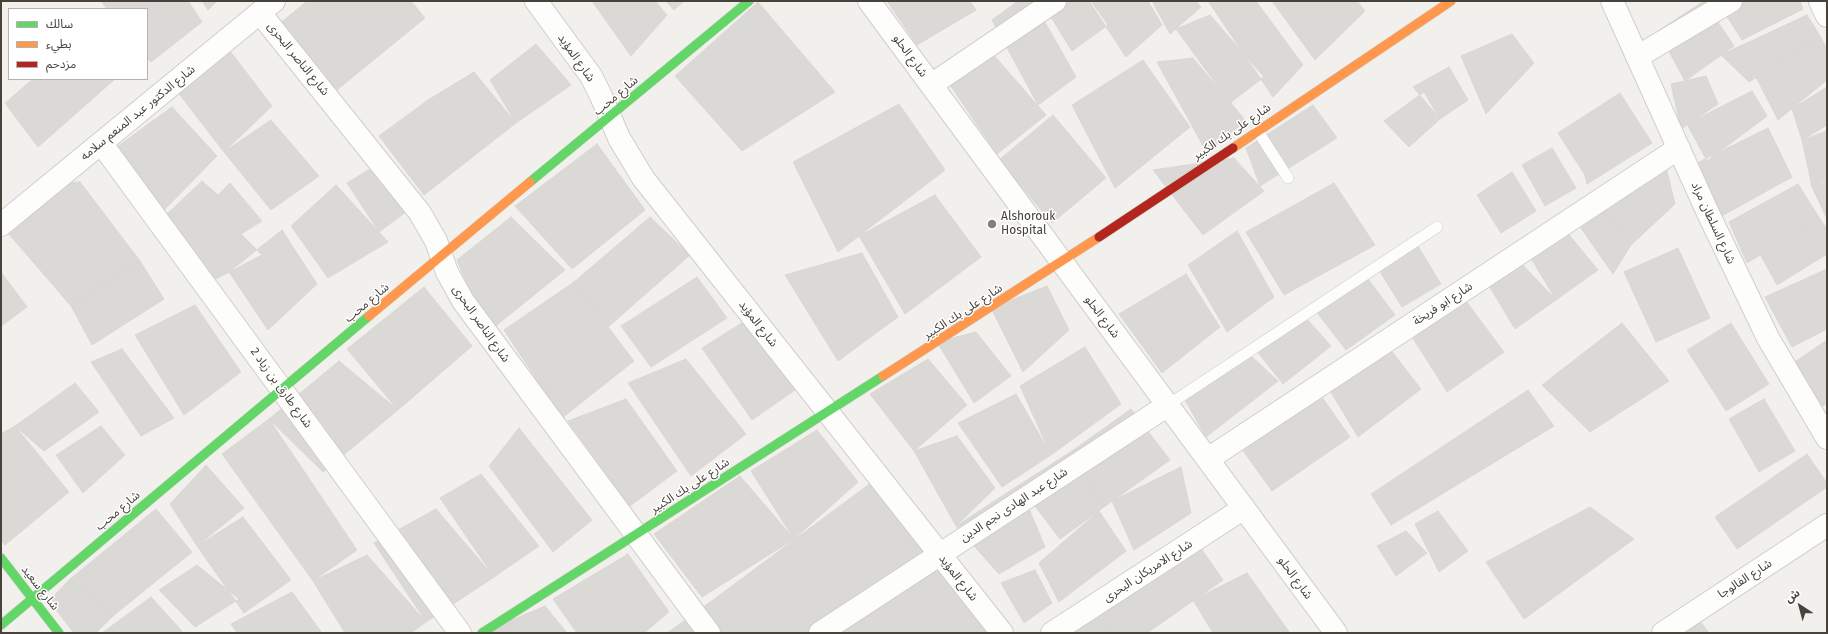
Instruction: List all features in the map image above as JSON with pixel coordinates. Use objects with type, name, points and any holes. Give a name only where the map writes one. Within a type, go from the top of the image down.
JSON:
[{"type":"street","name":"شارع المؤيد","points":[[536,1],[590,76],[626,152],[643,178],[1002,633]]},
{"type":"street","name":"شارع محب","points":[[1,625],[441,256],[749,1]]},
{"type":"street","name":"شارع الحلو","points":[[869,1],[1336,633]]},
{"type":"street","points":[[931,85],[1055,1]]},
{"type":"street","name":"شارع على بك الكبير","points":[[482,633],[1062,262],[1451,1]]},
{"type":"street","name":"شارع السلطان مراد","points":[[1612,1],[1707,211],[1768,338],[1827,438]]},
{"type":"street","points":[[1637,57],[1730,1]]},
{"type":"street","points":[[1820,1],[1827,16]]},
{"type":"street","name":"شارع الدكتور عبد المنعم سلامه","points":[[1,225],[267,7]]},
{"type":"street","name":"شارع الناصر البحرى","points":[[267,7],[420,213],[436,241],[454,286],[463,301],[709,633]]},
{"type":"street","name":"شارع طارق بن زياد 2","points":[[101,143],[460,633]]},
{"type":"street","name":"شارع ابو فريخة","points":[[1208,460],[1679,148]]},
{"type":"street","name":"شارع عبد الهادى نجم الدين","points":[[820,633],[1168,405]]},
{"type":"street","name":"شارع الامريكان البحرى","points":[[1052,633],[1244,508]]},
{"type":"street","name":"شارع الفالوجا","points":[[1663,633],[1827,524]]},
{"type":"street","name":"شارع سعيد","points":[[1,558],[59,633]]},
{"type":"lane","points":[[1257,130],[1288,178]]},
{"type":"lane","points":[[1168,405],[1437,226]]},
{"type":"building","points":[[101,1],[188,1],[202,22],[151,62],[148,59],[148,8],[106,8]]},
{"type":"building","points":[[202,1],[217,1],[208,10]]},
{"type":"building","points":[[307,1],[411,1],[425,18],[332,94],[277,26]]},
{"type":"building","points":[[592,1],[655,1],[667,15],[631,56]]},
{"type":"building","points":[[666,1],[684,1],[674,10]]},
{"type":"building","points":[[887,1],[970,1],[976,10],[917,45]]},
{"type":"building","points":[[1018,1],[1033,1],[1076,77],[1038,105],[992,20]]},
{"type":"building","points":[[1041,1],[1091,1],[1108,25],[1072,51]]},
{"type":"building","points":[[1089,1],[1148,1],[1162,25],[1126,57]]},
{"type":"building","points":[[1152,1],[1196,1],[1201,7],[1170,34]]},
{"type":"building","points":[[1208,1],[1256,1],[1303,65],[1273,97]]},
{"type":"building","points":[[1272,1],[1357,1],[1365,11],[1315,60]]},
{"type":"building","points":[[1704,1],[1734,46],[1685,81],[1658,31]]},
{"type":"building","points":[[1717,1],[1800,1],[1803,9],[1742,40]]},
{"type":"building","points":[[758,2],[835,92],[742,151],[675,76]]},
{"type":"building","points":[[1210,15],[1264,77],[1230,103],[1176,29]]},
{"type":"building","points":[[1807,15],[1820,36],[1749,82],[1721,55]]},
{"type":"building","points":[[1512,34],[1534,63],[1486,114],[1461,56]]},
{"type":"building","points":[[1820,36],[1827,49],[1827,80],[1778,120],[1756,77]]},
{"type":"building","points":[[536,44],[571,85],[516,123],[490,80]]},
{"type":"building","points":[[227,47],[272,106],[224,152],[176,90]]},
{"type":"building","points":[[991,52],[1046,115],[997,154],[946,79]]},
{"type":"building","points":[[1193,58],[1246,121],[1207,153],[1157,62]]},
{"type":"building","points":[[1143,60],[1190,127],[1115,188],[1072,105]]},
{"type":"building","points":[[1449,67],[1468,100],[1440,119],[1413,87]]},
{"type":"building","points":[[474,72],[516,123],[424,195],[379,136],[428,100]]},
{"type":"building","points":[[1706,76],[1718,104],[1681,129],[1671,84]]},
{"type":"building","points":[[32,80],[114,80],[38,147],[5,103]]},
{"type":"building","points":[[1827,87],[1827,125],[1802,140],[1792,109]]},
{"type":"building","points":[[1752,91],[1767,116],[1707,161],[1687,124]]},
{"type":"building","points":[[1424,92],[1440,119],[1409,147],[1384,121]]},
{"type":"building","points":[[1620,93],[1652,143],[1587,184],[1585,175],[1558,133]]},
{"type":"building","points":[[899,104],[945,170],[838,252],[793,162]]},
{"type":"building","points":[[1313,105],[1337,138],[1260,186],[1246,148]]},
{"type":"building","points":[[172,107],[217,156],[164,210],[114,149]]},
{"type":"building","points":[[1053,115],[1106,178],[1052,223],[999,160]]},
{"type":"building","points":[[271,120],[319,176],[271,210],[224,152]]},
{"type":"building","points":[[1768,128],[1792,177],[1720,217],[1695,164]]},
{"type":"building","points":[[1827,131],[1827,180],[1812,187],[1802,140]]},
{"type":"building","points":[[597,144],[645,210],[572,269],[515,206]]},
{"type":"building","points":[[1552,148],[1576,188],[1545,206],[1522,165]]},
{"type":"building","points":[[1234,158],[1264,191],[1203,235],[1153,170]]},
{"type":"building","points":[[372,168],[407,211],[379,232],[347,183]]},
{"type":"building","points":[[1667,171],[1675,204],[1631,245],[1602,210]]},
{"type":"building","points":[[1512,172],[1536,211],[1501,233],[1477,195]]},
{"type":"building","points":[[202,181],[218,195],[230,183],[262,221],[241,234],[262,255],[210,282],[165,216]]},
{"type":"building","points":[[80,182],[140,261],[71,306],[8,233],[62,183]]},
{"type":"building","points":[[1827,182],[1827,219],[1812,187]]},
{"type":"building","points":[[1334,183],[1375,245],[1284,295],[1246,232]]},
{"type":"building","points":[[1798,184],[1820,219],[1747,263],[1729,222]]},
{"type":"building","points":[[336,185],[388,242],[328,278],[291,226]]},
{"type":"building","points":[[935,195],[981,257],[905,314],[859,236]]},
{"type":"building","points":[[1602,210],[1631,245],[1613,274],[1578,224]]},
{"type":"building","points":[[511,217],[565,270],[487,333],[457,260]]},
{"type":"building","points":[[650,217],[690,255],[608,327],[574,282]]},
{"type":"building","points":[[1820,219],[1827,229],[1827,254],[1777,285],[1760,254]]},
{"type":"building","points":[[282,230],[317,284],[268,330],[229,272]]},
{"type":"building","points":[[1237,231],[1274,297],[1227,332],[1188,265]]},
{"type":"building","points":[[1566,231],[1598,270],[1556,300],[1528,253]]},
{"type":"building","points":[[1416,243],[1441,284],[1402,307],[1377,267]]},
{"type":"building","points":[[1678,248],[1710,318],[1656,342],[1624,272]]},
{"type":"building","points":[[862,253],[898,317],[838,361],[785,275]]},
{"type":"building","points":[[1518,260],[1556,300],[1515,329],[1485,279]]},
{"type":"building","points":[[140,261],[164,299],[92,345],[71,306]]},
{"type":"building","points":[[1827,269],[1827,329],[1792,347],[1765,297]]},
{"type":"building","points":[[1,272],[27,307],[1,326]]},
{"type":"building","points":[[1186,274],[1220,327],[1162,373],[1119,314]]},
{"type":"building","points":[[697,277],[727,318],[651,367],[621,326]]},
{"type":"building","points":[[1368,279],[1395,315],[1346,350],[1315,310]]},
{"type":"building","points":[[574,282],[634,361],[562,418],[504,330]]},
{"type":"building","points":[[1047,286],[1069,330],[1023,372],[991,308]]},
{"type":"building","points":[[424,287],[472,346],[398,410],[347,349]]},
{"type":"building","points":[[1463,297],[1504,352],[1447,392],[1409,332]]},
{"type":"building","points":[[195,305],[241,372],[184,415],[135,335]]},
{"type":"building","points":[[1306,318],[1331,346],[1283,384],[1256,350]]},
{"type":"building","points":[[745,321],[795,390],[752,420],[702,348]]},
{"type":"building","points":[[1622,323],[1669,381],[1590,432],[1542,385]]},
{"type":"building","points":[[1731,323],[1769,384],[1726,411],[1687,350]]},
{"type":"building","points":[[976,332],[1011,376],[974,403],[937,342]]},
{"type":"building","points":[[1827,340],[1827,403],[1815,411],[1786,368]]},
{"type":"building","points":[[1085,347],[1121,404],[1051,455],[1020,386]]},
{"type":"building","points":[[1389,348],[1421,389],[1358,437],[1326,384]]},
{"type":"building","points":[[122,349],[174,418],[141,436],[91,362]]},
{"type":"building","points":[[1251,356],[1278,381],[1206,437],[1185,400]]},
{"type":"building","points":[[686,359],[746,434],[691,476],[628,383]]},
{"type":"building","points":[[928,359],[967,405],[914,451],[870,394]]},
{"type":"building","points":[[339,361],[398,410],[323,472],[269,419]]},
{"type":"building","points":[[75,383],[99,412],[44,451],[15,426]]},
{"type":"building","points":[[1317,390],[1350,437],[1272,491],[1239,445]]},
{"type":"building","points":[[1528,390],[1554,426],[1391,525],[1371,494]]},
{"type":"building","points":[[1016,394],[1051,455],[1002,487],[958,423]]},
{"type":"building","points":[[626,399],[677,471],[630,506],[568,421]]},
{"type":"building","points":[[1764,399],[1795,451],[1759,472],[1729,419]]},
{"type":"building","points":[[1131,409],[1170,460],[1104,507],[1072,451]]},
{"type":"building","points":[[269,419],[357,550],[313,581],[222,454]]},
{"type":"building","points":[[15,426],[69,492],[5,545],[1,540],[1,434]]},
{"type":"building","points":[[101,426],[125,455],[83,493],[56,455]]},
{"type":"building","points":[[519,428],[592,520],[553,552],[489,466]]},
{"type":"building","points":[[817,430],[858,482],[794,539],[751,471]]},
{"type":"building","points":[[957,436],[995,488],[956,526],[914,451]]},
{"type":"building","points":[[1072,451],[1104,507],[1060,539],[1019,485]]},
{"type":"building","points":[[1807,454],[1827,483],[1827,487],[1737,549],[1715,517]]},
{"type":"building","points":[[206,465],[244,508],[197,546],[170,504]]},
{"type":"building","points":[[1181,467],[1191,513],[1134,550],[1112,501]]},
{"type":"building","points":[[481,474],[539,546],[494,577],[440,498]]},
{"type":"building","points":[[740,476],[794,539],[702,597],[654,534]]},
{"type":"building","points":[[879,477],[936,556],[820,633],[709,633],[694,614]]},
{"type":"building","points":[[1019,485],[1045,547],[999,574],[956,526]]},
{"type":"building","points":[[1590,507],[1634,539],[1524,619],[1486,562]]},
{"type":"building","points":[[156,509],[192,552],[113,616],[70,579]]},
{"type":"building","points":[[436,509],[494,577],[426,622],[374,543]]},
{"type":"building","points":[[1099,511],[1126,551],[1059,602],[1039,563]]},
{"type":"building","points":[[1438,511],[1468,551],[1439,572],[1415,524]]},
{"type":"building","points":[[243,517],[291,580],[244,613],[197,546]]},
{"type":"building","points":[[1406,531],[1427,553],[1396,576],[1377,546]]},
{"type":"building","points":[[1200,547],[1223,580],[1147,633],[1109,633],[1096,617]]},
{"type":"building","points":[[628,554],[669,612],[644,633],[577,633],[553,599]]},
{"type":"building","points":[[939,554],[1002,633],[826,633]]},
{"type":"building","points":[[367,555],[426,622],[411,633],[345,633],[313,581]]},
{"type":"building","points":[[197,565],[239,599],[195,627],[159,590]]},
{"type":"building","points":[[1035,570],[1052,603],[1024,623],[1001,583]]},
{"type":"building","points":[[1247,573],[1290,633],[1213,633],[1193,600]]},
{"type":"building","points":[[70,579],[113,616],[96,633],[74,633],[49,601]]},
{"type":"building","points":[[292,592],[322,633],[237,633],[231,624]]},
{"type":"building","points":[[151,597],[182,631],[179,633],[102,633]]},
{"type":"building","points":[[545,606],[567,633],[484,632]]},
{"type":"building","points":[[694,614],[709,633],[667,633]]},
{"type":"building","points":[[1096,617],[1109,633],[1073,633]]},
{"type":"building","points":[[1699,620],[1709,633],[1678,633]]},
{"type":"traffic: fast","points":[[530,182],[749,1]]},
{"type":"traffic: fast","points":[[1,625],[369,316]]},
{"type":"traffic: fast","points":[[482,633],[883,376]]},
{"type":"traffic: fast","points":[[1,558],[59,633]]},
{"type":"traffic: slow","points":[[1233,148],[1451,1]]},
{"type":"traffic: slow","points":[[369,316],[530,182]]},
{"type":"traffic: slow","points":[[883,376],[1099,237]]},
{"type":"traffic: jam","points":[[1099,237],[1233,148]]},
{"type":"place","name":"Alshorouk Hospital","points":[[992,224]]}]
